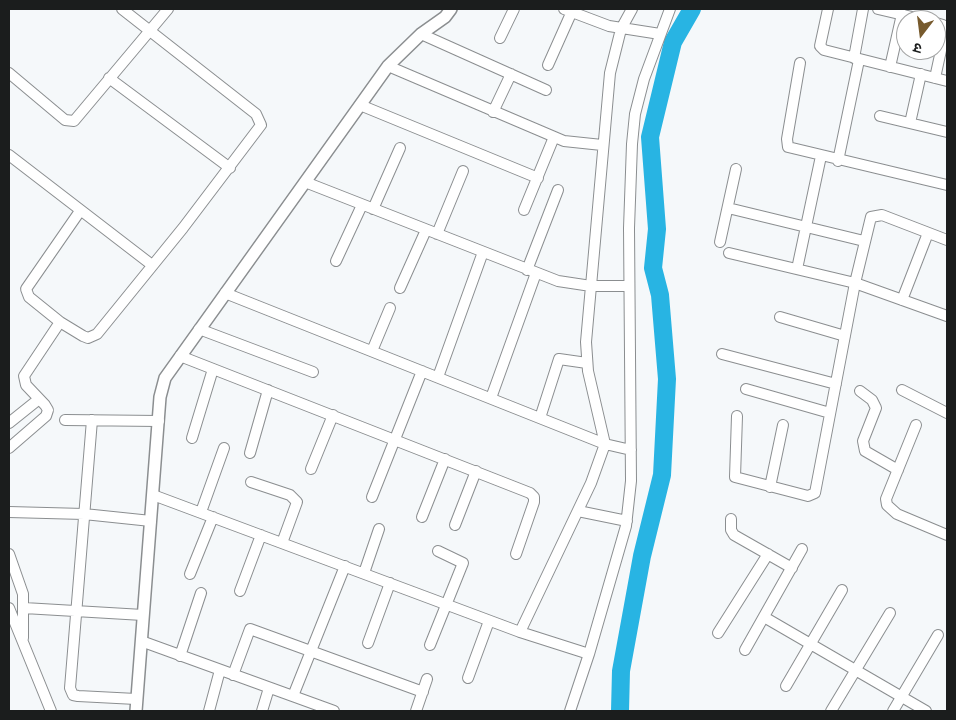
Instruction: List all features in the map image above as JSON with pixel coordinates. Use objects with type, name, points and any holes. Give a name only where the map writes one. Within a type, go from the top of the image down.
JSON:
[{"type":"street","points":[[80,211],[26,289],[29,297],[60,322],[82,336],[93,337],[260,130],[260,119],[151,30],[122,9]]},
{"type":"street","points":[[9,73],[64,120],[70,121],[79,118],[109,78],[168,9]]},
{"type":"street","points":[[92,420],[70,692],[78,696],[136,705],[158,421],[165,378],[388,66],[421,34],[445,18],[451,9]]},
{"type":"street","points":[[500,38],[514,9]]},
{"type":"street","points":[[520,632],[578,511],[605,444],[587,363],[586,342],[610,73],[621,29],[632,9]]},
{"type":"street","points":[[570,711],[622,546],[627,521],[630,498],[631,450],[629,228],[633,128],[644,79],[670,9]]},
{"type":"street","points":[[828,9],[821,49],[947,81]]},
{"type":"street","points":[[838,161],[863,9]]},
{"type":"street","points":[[878,9],[896,13]]},
{"type":"street","points":[[548,66],[570,10],[621,29],[660,34]]},
{"type":"street","points":[[421,34],[546,90]]},
{"type":"street","points":[[890,67],[896,40]]},
{"type":"street","points":[[935,78],[939,60]]},
{"type":"street","points":[[800,63],[786,144],[792,149],[947,185]]},
{"type":"street","points":[[388,66],[554,138],[574,144],[602,146]]},
{"type":"street","points":[[493,112],[511,74]]},
{"type":"street","points":[[910,123],[921,74]]},
{"type":"street","points":[[109,78],[230,168]]},
{"type":"street","points":[[360,106],[538,178]]},
{"type":"street","points":[[880,116],[947,132]]},
{"type":"street","points":[[524,210],[554,138]]},
{"type":"street","points":[[373,209],[400,148]]},
{"type":"street","points":[[9,155],[152,265]]},
{"type":"street","points":[[797,269],[821,156]]},
{"type":"street","points":[[720,242],[736,169]]},
{"type":"street","points":[[437,234],[463,171]]},
{"type":"street","points":[[304,182],[558,281],[591,286],[630,286]]},
{"type":"street","points":[[492,398],[558,190]]},
{"type":"street","points":[[336,261],[362,205]]},
{"type":"street","points":[[728,208],[864,241]]},
{"type":"street","points":[[737,416],[735,477],[808,496],[815,493],[855,283],[871,217],[876,214],[947,240]]},
{"type":"street","points":[[400,288],[426,230]]},
{"type":"street","points":[[902,300],[928,233]]},
{"type":"street","points":[[438,377],[483,252]]},
{"type":"street","points":[[729,253],[855,283],[947,316]]},
{"type":"street","points":[[225,292],[605,444],[631,450]]},
{"type":"street","points":[[372,351],[390,308]]},
{"type":"street","points":[[780,317],[845,336]]},
{"type":"street","points":[[9,448],[46,416],[48,410],[26,385],[24,376],[60,322]]},
{"type":"street","points":[[200,329],[313,372]]},
{"type":"street","points":[[722,354],[836,384]]},
{"type":"street","points":[[180,356],[530,493],[534,497],[516,554]]},
{"type":"street","points":[[540,418],[559,359],[587,363]]},
{"type":"street","points":[[192,438],[213,369]]},
{"type":"street","points":[[372,497],[422,370]]},
{"type":"street","points":[[746,388],[830,413]]},
{"type":"street","points":[[250,453],[268,390]]},
{"type":"street","points":[[902,390],[947,413]]},
{"type":"street","points":[[860,391],[872,400],[876,408],[863,441],[865,450],[898,470]]},
{"type":"street","points":[[9,423],[39,399]]},
{"type":"street","points":[[311,470],[333,415]]},
{"type":"street","points":[[65,420],[158,421]]},
{"type":"street","points":[[770,487],[782,425]]},
{"type":"street","points":[[916,425],[886,499],[890,509],[947,535]]},
{"type":"street","points":[[201,512],[224,448]]},
{"type":"street","points":[[422,517],[445,459]]},
{"type":"street","points":[[455,525],[476,471]]},
{"type":"street","points":[[252,482],[290,496],[297,502],[282,543]]},
{"type":"street","points":[[153,494],[520,632],[589,654]]},
{"type":"street","points":[[578,511],[627,521]]},
{"type":"street","points":[[9,512],[84,514],[151,521]]},
{"type":"street","points":[[190,574],[213,517]]},
{"type":"street","points":[[731,519],[731,530],[734,535],[792,568]]},
{"type":"street","points":[[364,573],[380,529]]},
{"type":"street","points":[[240,591],[261,535]]},
{"type":"street","points":[[745,650],[802,550]]},
{"type":"street","points":[[430,645],[463,563],[438,551]]},
{"type":"street","points":[[9,554],[20,584],[24,608],[23,641]]},
{"type":"street","points":[[718,633],[768,554]]},
{"type":"street","points":[[293,696],[345,566]]},
{"type":"street","points":[[368,643],[390,583]]},
{"type":"street","points":[[786,686],[842,590]]},
{"type":"street","points":[[180,656],[201,593]]},
{"type":"street","points":[[9,608],[51,711]]},
{"type":"street","points":[[24,608],[143,615]]},
{"type":"street","points":[[831,711],[890,613]]},
{"type":"street","points":[[764,617],[926,711]]},
{"type":"street","points":[[468,678],[489,620]]},
{"type":"street","points":[[233,675],[250,629],[423,692]]},
{"type":"street","points":[[893,711],[938,635]]},
{"type":"street","points":[[141,641],[334,711]]},
{"type":"street","points":[[209,711],[220,670]]},
{"type":"street","points":[[416,711],[427,679]]},
{"type":"street","points":[[262,711],[269,688]]},
{"type":"waterway","points":[[620,711],[621,671],[642,556],[662,475],[667,379],[660,295],[653,268],[657,229],[650,137],[673,42],[692,9]]}]
